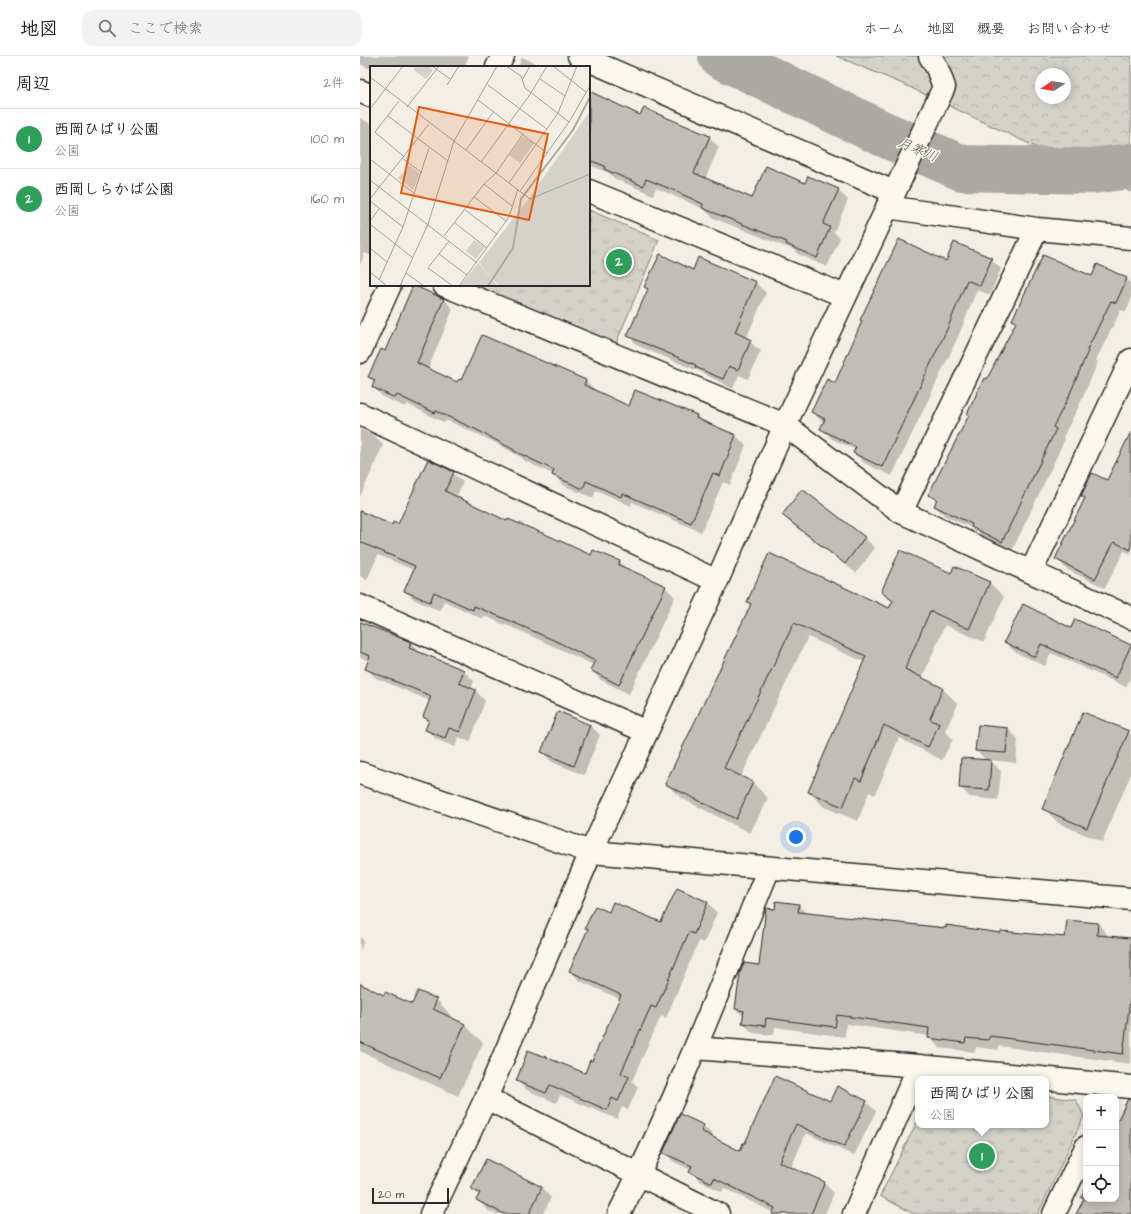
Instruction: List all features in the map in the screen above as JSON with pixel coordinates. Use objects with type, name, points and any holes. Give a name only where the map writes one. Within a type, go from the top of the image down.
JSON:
[{"type":"street","points":[[497,66],[503,56]]},
{"type":"street","points":[[579,56],[894,191],[1037,229],[1131,238]]},
{"type":"street","points":[[431,1214],[486,1098],[591,852],[717,582],[784,425],[932,109],[944,87],[937,68],[930,56]]},
{"type":"street","points":[[360,91],[370,96]]},
{"type":"street","points":[[590,191],[845,296]]},
{"type":"street","points":[[901,512],[1037,229]]},
{"type":"street","points":[[360,352],[390,286]]},
{"type":"street","points":[[446,286],[784,425],[901,512],[1131,618]]},
{"type":"street","points":[[1031,572],[1131,360]]},
{"type":"street","points":[[360,414],[717,582]]},
{"type":"street","points":[[360,606],[647,732]]},
{"type":"street","points":[[360,773],[591,852],[1131,899]]},
{"type":"street","points":[[619,1214],[639,1175],[695,1048],[769,868]]},
{"type":"street","points":[[695,1048],[919,1066],[1002,1076]]},
{"type":"street","points":[[854,1214],[919,1066]]},
{"type":"street","points":[[1049,1082],[1119,1090]]},
{"type":"street","points":[[486,1098],[718,1214]]},
{"type":"street","points":[[1054,1214],[1083,1153]]},
{"type":"green space","points":[[836,56],[1131,56],[1131,192],[903,84]]},
{"type":"green space","points":[[590,210],[659,240],[612,353],[465,286],[590,286]]},
{"type":"green space","points":[[1049,1096],[1076,1100],[1083,1114],[1083,1118],[1038,1214],[914,1214],[880,1196],[915,1126],[915,1128],[1049,1128]]},
{"type":"building","points":[[590,91],[640,115],[644,108],[710,136],[694,173],[752,198],[766,166],[805,183],[808,176],[839,189],[823,224],[830,227],[817,258],[786,244],[787,242],[702,208],[703,204],[673,190],[646,179],[643,186],[604,169],[605,166],[590,160]]},
{"type":"building","points":[[899,239],[946,261],[954,242],[992,258],[980,286],[967,280],[948,327],[882,467],[853,453],[856,447],[820,429],[825,419],[811,412],[827,379],[835,383],[862,321],[860,320]]},
{"type":"building","points":[[660,254],[693,270],[698,257],[756,282],[735,332],[751,340],[738,370],[729,366],[723,379],[695,367],[696,365],[627,336],[648,289],[644,287]]},
{"type":"building","points":[[1043,255],[1092,276],[1097,264],[1127,278],[1116,303],[1111,301],[1087,350],[1088,351],[1069,396],[1053,427],[1056,429],[1002,542],[971,527],[972,524],[934,506],[937,499],[928,495],[969,415],[967,414],[984,378],[987,379],[1016,322],[1012,320]]},
{"type":"building","points":[[413,286],[415,286],[444,299],[417,363],[457,382],[459,379],[461,380],[482,335],[586,380],[584,385],[629,406],[635,390],[697,415],[696,418],[736,435],[720,476],[713,473],[691,523],[622,493],[621,497],[586,481],[583,489],[552,475],[554,470],[514,451],[479,431],[436,411],[435,413],[397,395],[395,398],[372,387],[375,380],[368,377],[381,349],[385,351]]},
{"type":"building","points":[[1131,432],[1131,550],[1114,542],[1095,579],[1055,559],[1085,498],[1081,496],[1092,473],[1107,480]]},
{"type":"building","points":[[428,459],[454,472],[445,491],[507,521],[508,519],[591,555],[593,550],[620,561],[619,565],[666,586],[619,685],[590,670],[595,661],[560,643],[508,620],[474,606],[473,610],[434,592],[430,602],[404,591],[415,566],[360,542],[360,511],[392,525],[393,522],[398,524]]},
{"type":"building","points":[[802,489],[865,537],[845,564],[782,515]]},
{"type":"building","points":[[900,550],[951,573],[954,566],[990,582],[969,629],[930,611],[905,669],[943,688],[930,719],[939,724],[928,747],[884,725],[861,781],[855,778],[843,807],[808,792],[866,656],[794,623],[724,768],[753,782],[736,819],[665,784],[751,604],[747,602],[769,553],[889,608],[893,601],[881,592]]},
{"type":"building","points":[[1023,604],[1071,628],[1075,619],[1131,645],[1116,678],[1041,644],[1035,657],[1004,642]]},
{"type":"building","points":[[360,622],[411,642],[409,648],[464,670],[459,683],[476,690],[460,732],[449,728],[445,738],[425,730],[429,720],[423,717],[431,696],[365,669],[370,656],[360,652]]},
{"type":"building","points":[[558,711],[590,725],[574,766],[541,752]]},
{"type":"building","points":[[1083,712],[1129,731],[1087,828],[1042,809]]},
{"type":"building","points":[[978,725],[1008,728],[1006,753],[975,751]]},
{"type":"building","points":[[961,758],[991,760],[989,790],[959,788]]},
{"type":"building","points":[[677,888],[708,902],[694,934],[689,932],[656,1008],[651,1006],[621,1073],[629,1077],[618,1101],[612,1098],[607,1110],[550,1085],[546,1093],[516,1081],[528,1050],[585,1073],[590,1060],[592,1061],[621,995],[569,971],[588,929],[585,928],[595,906],[609,912],[613,902],[661,922]]},
{"type":"building","points":[[776,901],[799,904],[798,912],[946,928],[946,925],[1000,933],[1001,931],[1065,937],[1067,920],[1098,923],[1097,935],[1131,938],[1131,993],[1123,1054],[990,1036],[988,1040],[966,1038],[965,1043],[928,1038],[929,1028],[837,1015],[835,1027],[766,1018],[765,1026],[742,1023],[744,1011],[735,1009],[740,973],[744,963],[759,965],[766,908],[775,909]]},
{"type":"building","points":[[360,984],[384,995],[385,992],[412,1004],[418,991],[437,999],[433,1009],[465,1024],[440,1078],[360,1042]]},
{"type":"building","points":[[775,1076],[830,1101],[837,1086],[867,1101],[844,1147],[796,1124],[779,1162],[825,1182],[811,1214],[772,1214],[775,1208],[714,1178],[712,1183],[689,1172],[692,1166],[663,1153],[680,1114],[704,1125],[701,1131],[740,1151]]},
{"type":"building","points":[[1128,1099],[1131,1099],[1131,1214],[1076,1214],[1083,1201],[1119,1202],[1119,1118]]},
{"type":"building","points":[[486,1159],[542,1187],[529,1214],[504,1214],[476,1200],[480,1193],[471,1189]]},
{"type":"waterway","name":"月寒川","points":[[721,56],[879,132],[962,168],[1092,171],[1131,166]]},
{"type":"place","name":"西岡しらかば公園","points":[[619,262]]},
{"type":"place","name":"西岡ひばり公園","points":[[982,1156]]}]
